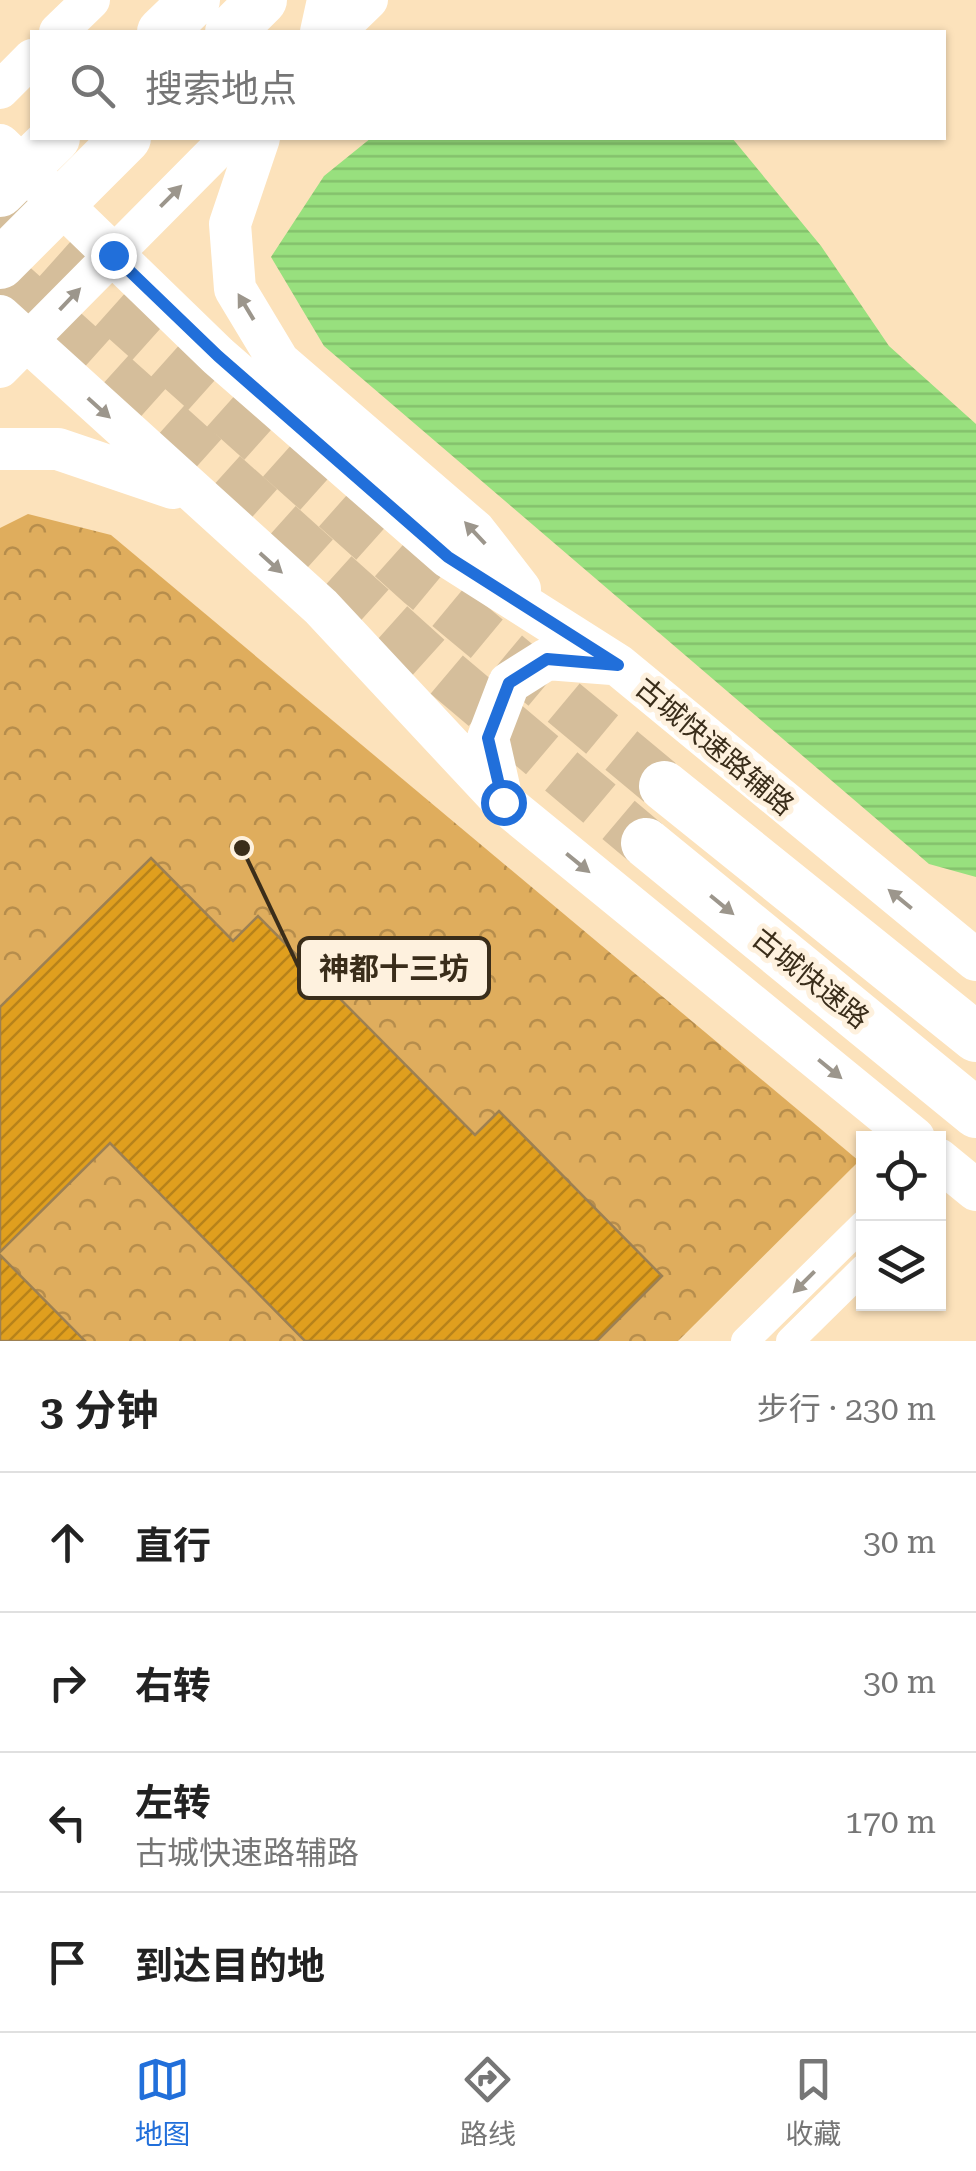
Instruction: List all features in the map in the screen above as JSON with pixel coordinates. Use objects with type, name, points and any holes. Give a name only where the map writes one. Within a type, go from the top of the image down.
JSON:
[{"type":"highway","points":[[164,30],[196,0]]},
{"type":"highway","points":[[232,30],[262,0]]},
{"type":"highway","points":[[0,264],[124,140]]},
{"type":"highway","name":"古城快速路","points":[[664,786],[976,1036]]},
{"type":"highway","name":"古城快速路","points":[[646,843],[976,1113]]},
{"type":"main road","points":[[60,30],[92,0]]},
{"type":"main road","points":[[322,30],[328,0]]},
{"type":"main road","points":[[338,30],[370,0]]},
{"type":"main road","points":[[0,90],[30,60]]},
{"type":"main road","points":[[227,140],[113,255],[9,343],[198,498],[321,607],[503,802],[905,1131]]},
{"type":"main road","points":[[258,140],[230,224],[235,289],[279,362],[475,531],[536,609]]},
{"type":"main road","name":"古城快速路辅路","points":[[20,161],[58,205],[218,356],[448,557],[536,609],[618,665],[976,960]]},
{"type":"main road","points":[[0,449],[58,449],[118,466],[198,498]]},
{"type":"main road","points":[[503,802],[488,738],[509,683],[547,659],[618,665]]},
{"type":"street","points":[[745,1341],[856,1232]]},
{"type":"street","points":[[790,1341],[856,1276]]},
{"type":"green space","points":[[28,514],[111,535],[856,1158],[856,1164],[678,1341],[0,1341],[0,528]]},
{"type":"shaded area","points":[[369,140],[734,140],[821,246],[889,346],[976,424],[976,877],[929,864],[324,346],[271,257],[324,176]]},
{"type":"building","points":[[151,858],[233,941],[258,916],[475,1135],[499,1111],[662,1276],[597,1341],[305,1341],[110,1143],[0,1252],[0,1007]]},
{"type":"building","points":[[0,1255],[85,1341],[0,1341]]},
{"type":"tunnel","points":[[0,208],[421,584],[664,786]]},
{"type":"tunnel","points":[[0,274],[433,663],[646,843]]},
{"type":"place","name":"神都十三坊","points":[[242,848]]},
{"type":"route","points":[[113,255],[218,356],[448,557],[536,609],[618,665],[547,659],[509,683],[488,738],[503,802]]}]
